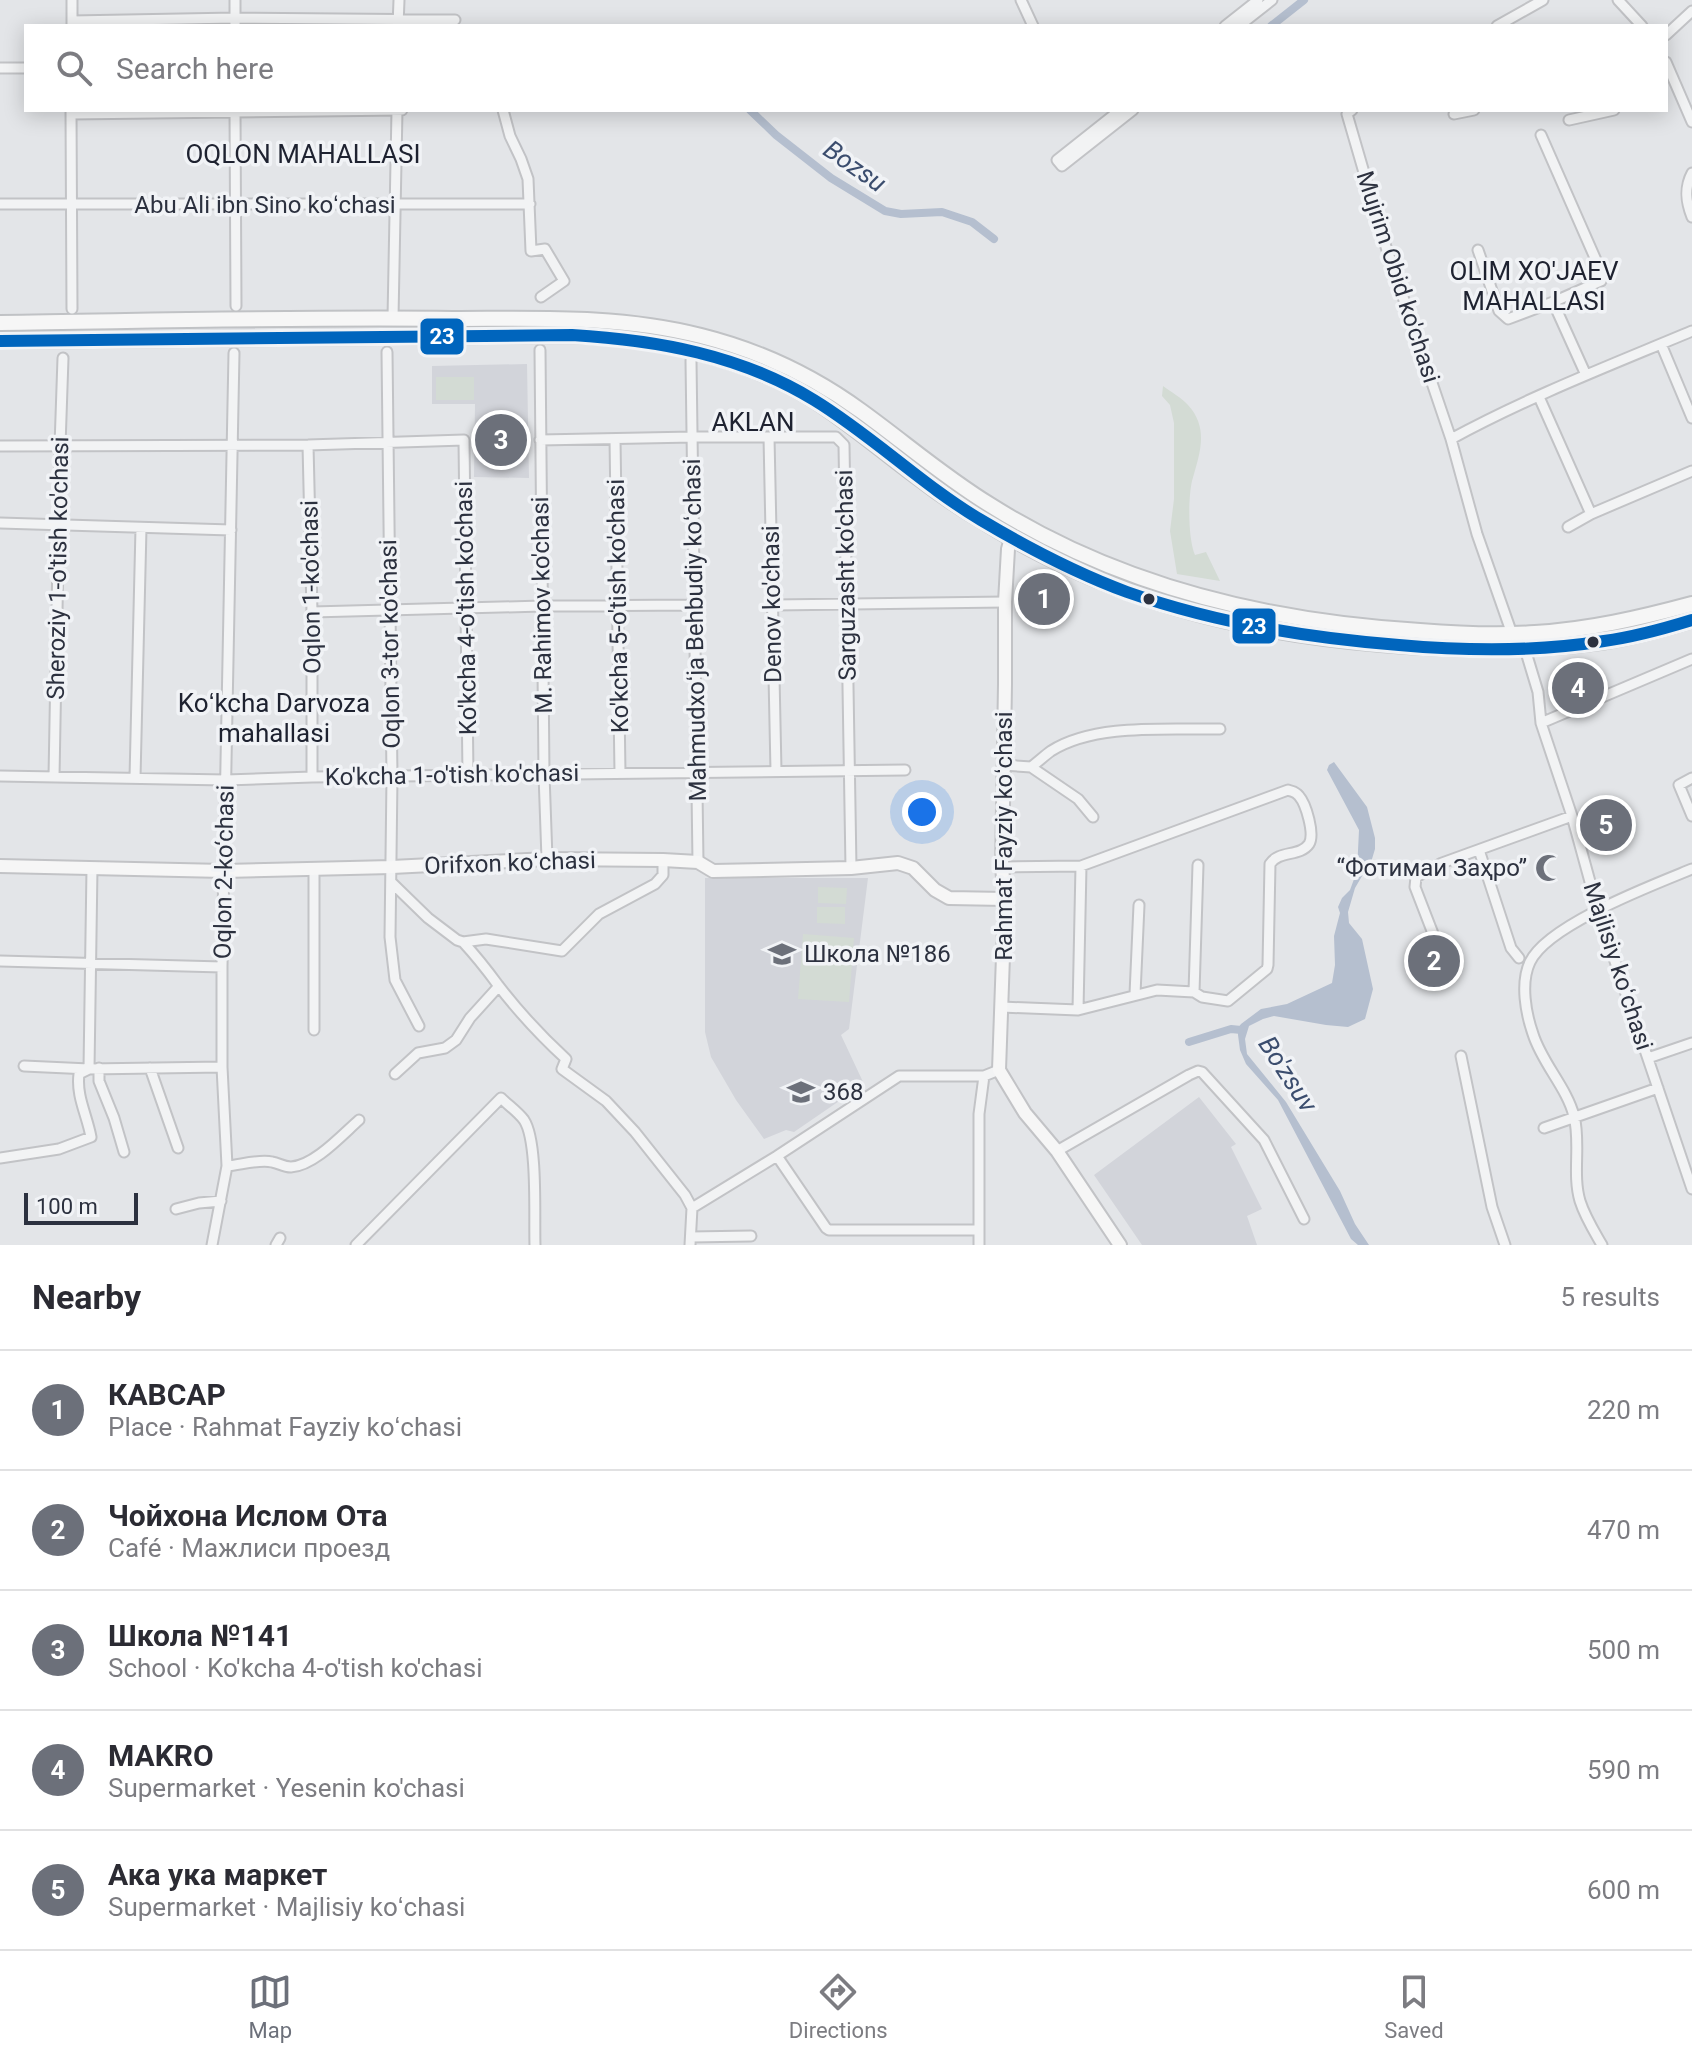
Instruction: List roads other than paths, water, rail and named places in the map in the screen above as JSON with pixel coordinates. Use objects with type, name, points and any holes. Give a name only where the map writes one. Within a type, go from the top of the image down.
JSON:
[{"type":"main road","points":[[0,323],[393,318],[622,321],[700,336],[814,400],[965,511],[1011,538],[1081,574],[1171,607],[1217,620],[1280,632],[1512,634],[1566,630],[1692,604]]},
{"type":"main road","points":[[0,341],[572,335],[631,338],[740,357],[796,371],[862,412],[946,476],[1012,519],[1103,565],[1176,590],[1258,612],[1353,634],[1450,649],[1525,649],[1593,643],[1692,620]]},
{"type":"main road","points":[[814,400],[814,391],[823,387]]},
{"type":"main road","points":[[1171,607],[1180,601],[1176,590]]},
{"type":"main road","points":[[1626,620],[1631,623],[1630,636]]},
{"type":"street","points":[[72,0],[72,23],[455,20]]},
{"type":"street","points":[[235,0],[235,22]]},
{"type":"street","points":[[398,22],[399,0]]},
{"type":"street","points":[[1021,0],[1032,24]]},
{"type":"street","points":[[1228,24],[1258,0]]},
{"type":"street","points":[[1242,24],[1272,0]]},
{"type":"street","points":[[1501,24],[1543,0]]},
{"type":"street","points":[[1618,0],[1640,24]]},
{"type":"street","points":[[1668,33],[1692,11]]},
{"type":"street","points":[[1668,66],[1692,122]]},
{"type":"street","points":[[0,68],[24,68]]},
{"type":"street","points":[[1668,89],[1677,85]]},
{"type":"street","points":[[71,112],[72,309]]},
{"type":"street","points":[[235,112],[236,306]]},
{"type":"street","points":[[393,318],[399,112]]},
{"type":"street","points":[[504,112],[528,179],[531,251],[545,249],[564,281],[541,297]]},
{"type":"street","points":[[1117,112],[1057,160],[1062,166],[1130,112]]},
{"type":"street","name":"Mujrim Obid ko'chasi","points":[[1350,112],[1383,238],[1512,634]]},
{"type":"street","points":[[1454,114],[1464,112]]},
{"type":"street","points":[[1569,120],[1605,112]]},
{"type":"street","points":[[1478,250],[1499,311],[1508,319],[1601,281],[1603,276],[1541,135]]},
{"type":"street","points":[[1692,173],[1686,200],[1692,217]]},
{"type":"street","name":"Abu Ali ibn Sino koʻchasi","points":[[0,204],[530,204]]},
{"type":"street","points":[[1553,302],[1586,375]]},
{"type":"street","points":[[1451,439],[1483,421],[1692,331]]},
{"type":"street","points":[[1661,344],[1692,418]]},
{"type":"street","name":"M. Rahimov ko'chasi","points":[[540,350],[547,859]]},
{"type":"street","name":"Mahmudxoʻja Behbudiy koʻchasi","points":[[693,350],[698,862]]},
{"type":"street","name":"Oqlon 3-tor ko'chasi","points":[[387,352],[392,777],[390,937],[395,980],[419,1026]]},
{"type":"street","name":"Oqlon 2-ko‘chasi","points":[[212,1245],[227,1166],[222,1067],[222,967],[234,353]]},
{"type":"street","name":"Sheroziy 1-o'tish ko'chasi","points":[[54,777],[63,358]]},
{"type":"street","points":[[1539,397],[1591,514]]},
{"type":"street","name":"Denov ko'chasi","points":[[769,437],[776,771]]},
{"type":"street","name":"Sarguzasht ko'chasi","points":[[540,440],[836,437],[844,445],[851,868]]},
{"type":"street","name":"Ko'kcha 5-o'tish ko'chasi","points":[[615,439],[620,773]]},
{"type":"street","name":"Ko'kcha 4-o'tish ko'chasi","points":[[389,443],[464,440],[468,776]]},
{"type":"street","points":[[0,446],[389,443]]},
{"type":"street","name":"Oqlon 1-ko'chasi","points":[[308,445],[312,777]]},
{"type":"street","points":[[1568,527],[1692,471]]},
{"type":"street","points":[[0,523],[231,530]]},
{"type":"street","points":[[135,778],[141,528]]},
{"type":"street","name":"Rahmat Fayziy koʻchasi","points":[[999,1070],[1005,899],[1002,867],[1005,602],[1011,538]]},
{"type":"street","points":[[774,605],[1005,602]]},
{"type":"street","points":[[312,612],[696,605]]},
{"type":"street","name":"Majlisiy koʻchasi","points":[[1525,649],[1538,692],[1541,723],[1572,816],[1598,911],[1692,1189]]},
{"type":"street","points":[[1541,723],[1692,659]]},
{"type":"street","points":[[1031,767],[1052,750],[1106,731],[1220,729]]},
{"type":"street","points":[[1003,765],[1031,767],[1078,799],[1093,817]]},
{"type":"street","name":"Ko'kcha 1-o'tish ko'chasi","points":[[0,776],[226,780],[905,770]]},
{"type":"street","points":[[1692,778],[1679,785],[1692,816]]},
{"type":"street","points":[[1002,867],[1081,866],[1288,790],[1300,798],[1312,829],[1311,839],[1305,848],[1279,856],[1270,864],[1267,969],[1228,1001],[1202,997],[1194,992],[1157,990],[1078,1010],[1002,1007]]},
{"type":"street","points":[[1444,962],[1415,887],[1416,877],[1433,867],[1572,816]]},
{"type":"street","points":[[1479,850],[1511,948],[1519,958]]},
{"type":"street","name":"Orifxon koʻchasi","points":[[0,866],[224,871],[547,859],[698,862],[713,871],[851,868],[893,863],[913,868],[935,890],[949,898],[1005,899]]},
{"type":"street","points":[[391,882],[428,918],[457,940],[486,939],[562,951],[599,914],[655,884],[663,875],[663,860]]},
{"type":"street","points":[[1194,992],[1198,865]]},
{"type":"street","points":[[1078,1010],[1081,866]]},
{"type":"street","points":[[92,868],[94,1068],[124,1152]]},
{"type":"street","points":[[314,869],[314,1030]]},
{"type":"street","points":[[1602,1245],[1580,1202],[1575,1117],[1532,1032],[1527,1003],[1527,971],[1532,958],[1544,944],[1560,933],[1598,911],[1692,869]]},
{"type":"street","points":[[1135,994],[1139,905]]},
{"type":"street","points":[[463,942],[566,1059],[562,1069],[606,1101],[685,1195],[692,1208],[691,1241],[751,1236]]},
{"type":"street","points":[[0,961],[222,967]]},
{"type":"street","points":[[395,1074],[418,1053],[445,1048],[456,1040],[470,1018],[499,986]]},
{"type":"street","points":[[1648,1058],[1692,1043]]},
{"type":"street","points":[[1461,1056],[1492,1207],[1505,1245]]},
{"type":"street","points":[[24,1066],[222,1067]]},
{"type":"street","points":[[0,1158],[59,1149],[91,1137],[79,1096],[78,1076],[94,1068]]},
{"type":"street","points":[[150,1068],[178,1148]]},
{"type":"street","points":[[692,1208],[899,1076],[984,1076],[999,1070],[1025,1113],[1057,1151],[1120,1245]]},
{"type":"street","points":[[1057,1151],[1189,1075],[1202,1072],[1264,1140],[1304,1219]]},
{"type":"street","points":[[979,1245],[979,1114],[984,1076]]},
{"type":"street","points":[[1544,1128],[1658,1088]]},
{"type":"street","points":[[356,1245],[501,1098],[523,1118],[529,1132],[535,1245]]},
{"type":"street","points":[[227,1166],[272,1162],[293,1167],[305,1163],[359,1120]]},
{"type":"street","points":[[777,1156],[829,1230],[979,1230]]},
{"type":"street","points":[[176,1209],[221,1201]]},
{"type":"water","points":[[1334,762],[1367,807],[1375,838],[1372,859],[1355,888],[1348,912],[1349,923],[1362,939],[1373,989],[1365,1019],[1348,1027],[1274,1016],[1249,1026],[1245,1039],[1247,1054],[1286,1102],[1369,1245],[1358,1245],[1351,1239],[1278,1100],[1246,1064],[1238,1035],[1241,1024],[1261,1009],[1287,1004],[1332,983],[1334,936],[1340,913],[1338,907],[1350,890],[1357,871],[1359,830],[1327,770]]},
{"type":"waterway","points":[[1274,24],[1304,0]]},
{"type":"waterway","name":"Bozsu","points":[[752,112],[831,178],[885,211],[901,214],[942,212],[972,222],[994,239]]},
{"type":"waterway","points":[[1189,1042],[1231,1029],[1241,1030]]},
{"type":"place","name":"Школа №141","points":[[501,440]]},
{"type":"place","name":"КАВСАР","points":[[1044,599]]},
{"type":"place","name":"MAKRO","points":[[1578,688]]},
{"type":"place","name":"Ака ука маркет","points":[[1606,825]]},
{"type":"place","name":"“Фотимаи Заҳро”","points":[[1549,868]]},
{"type":"place","name":"Школа №186","points":[[782,954]]},
{"type":"place","name":"Чойхона Ислом Ота","points":[[1434,961]]},
{"type":"place","name":"368","points":[[801,1092]]},
{"type":"district","name":"OQLON MAHALLASI","points":[[303,154]]},
{"type":"district","name":"OLIM XO'JAEV MAHALLASI","points":[[1534,286]]},
{"type":"district","name":"AKLAN","points":[[753,422]]},
{"type":"district","name":"Koʻkcha Darvoza mahallasi","points":[[274,718]]},
{"type":"water label","name":"Bo'zsuv","points":[[1288,1074]]}]
